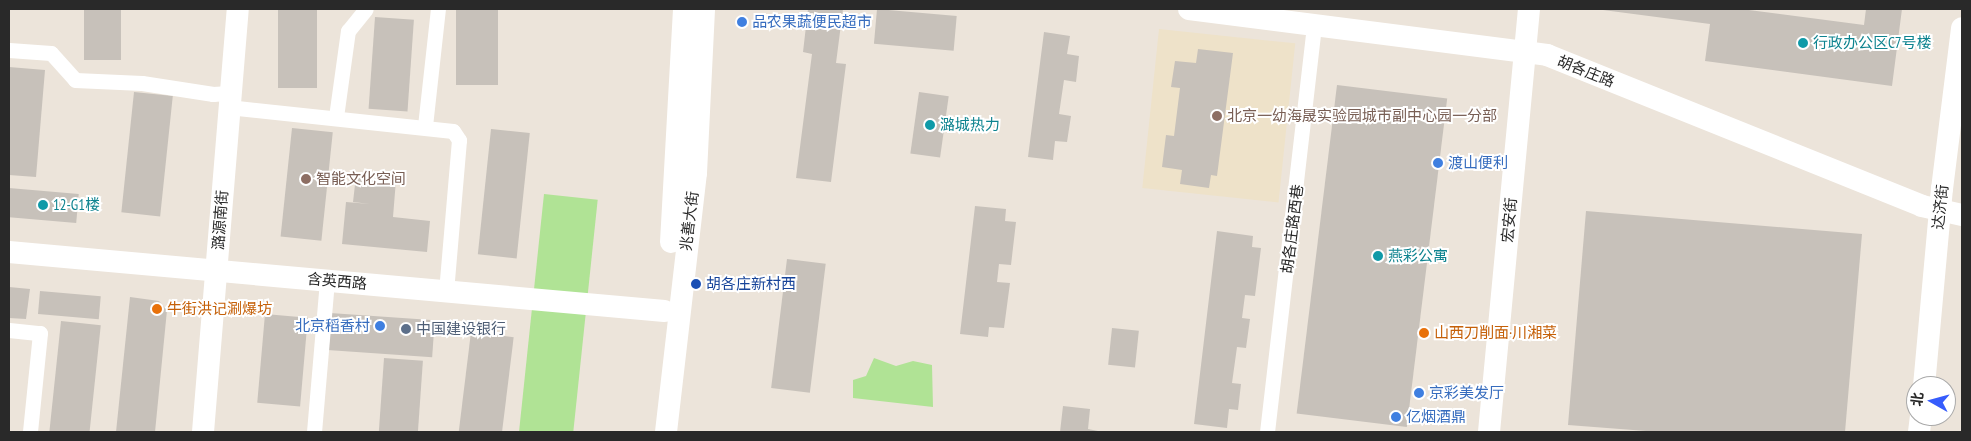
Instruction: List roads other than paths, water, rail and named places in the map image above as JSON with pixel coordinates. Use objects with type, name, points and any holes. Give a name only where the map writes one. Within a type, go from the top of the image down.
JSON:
[{"type":"street","name":"潞源南街","points":[[207,432],[229,100],[238,9]]},
{"type":"street","points":[[336,117],[348,31],[366,9]]},
{"type":"street","points":[[426,126],[438,9]]},
{"type":"street","name":"兆善大街","points":[[651,432],[676,177],[684,9]]},
{"type":"street","name":"兆善大街","points":[[666,432],[696,173],[704,9]]},
{"type":"street","name":"胡各庄路","points":[[1189,9],[1547,55],[1939,212],[1962,215]]},
{"type":"street","name":"宏安街","points":[[1489,432],[1529,9]]},
{"type":"street","name":"胡各庄路西巷","points":[[1267,432],[1314,25]]},
{"type":"street","name":"达济街","points":[[1925,376],[1939,212],[1962,28]]},
{"type":"street","points":[[9,50],[51,52],[75,80],[142,83],[212,94],[229,100],[336,117],[426,126],[454,131],[459,140],[446,291]]},
{"type":"street","name":"含英西路","points":[[9,252],[664,312]]},
{"type":"street","points":[[314,432],[327,280]]},
{"type":"street","points":[[9,330],[40,333],[30,432]]},
{"type":"place","name":"品农果蔬便民超市","points":[[742,22]]},
{"type":"place","name":"行政办公区C7号楼","points":[[1803,43]]},
{"type":"place","name":"北京一幼海晟实验园城市副中心园一分部","points":[[1217,116]]},
{"type":"place","name":"潞城热力","points":[[930,125]]},
{"type":"place","name":"渡山便利","points":[[1438,163]]},
{"type":"place","name":"智能文化空间","points":[[306,179]]},
{"type":"place","name":"12-G1楼","points":[[43,205]]},
{"type":"place","name":"燕彩公寓","points":[[1378,256]]},
{"type":"place","name":"胡各庄新村西","points":[[696,284]]},
{"type":"place","name":"牛街洪记涮爆坊","points":[[157,309]]},
{"type":"place","name":"北京稻香村","points":[[380,326]]},
{"type":"place","name":"中国建设银行","points":[[406,329]]},
{"type":"place","name":"山西刀削面·川湘菜","points":[[1424,333]]},
{"type":"place","name":"京彩美发厅","points":[[1419,393]]},
{"type":"place","name":"亿烟酒鼎","points":[[1396,417]]}]
